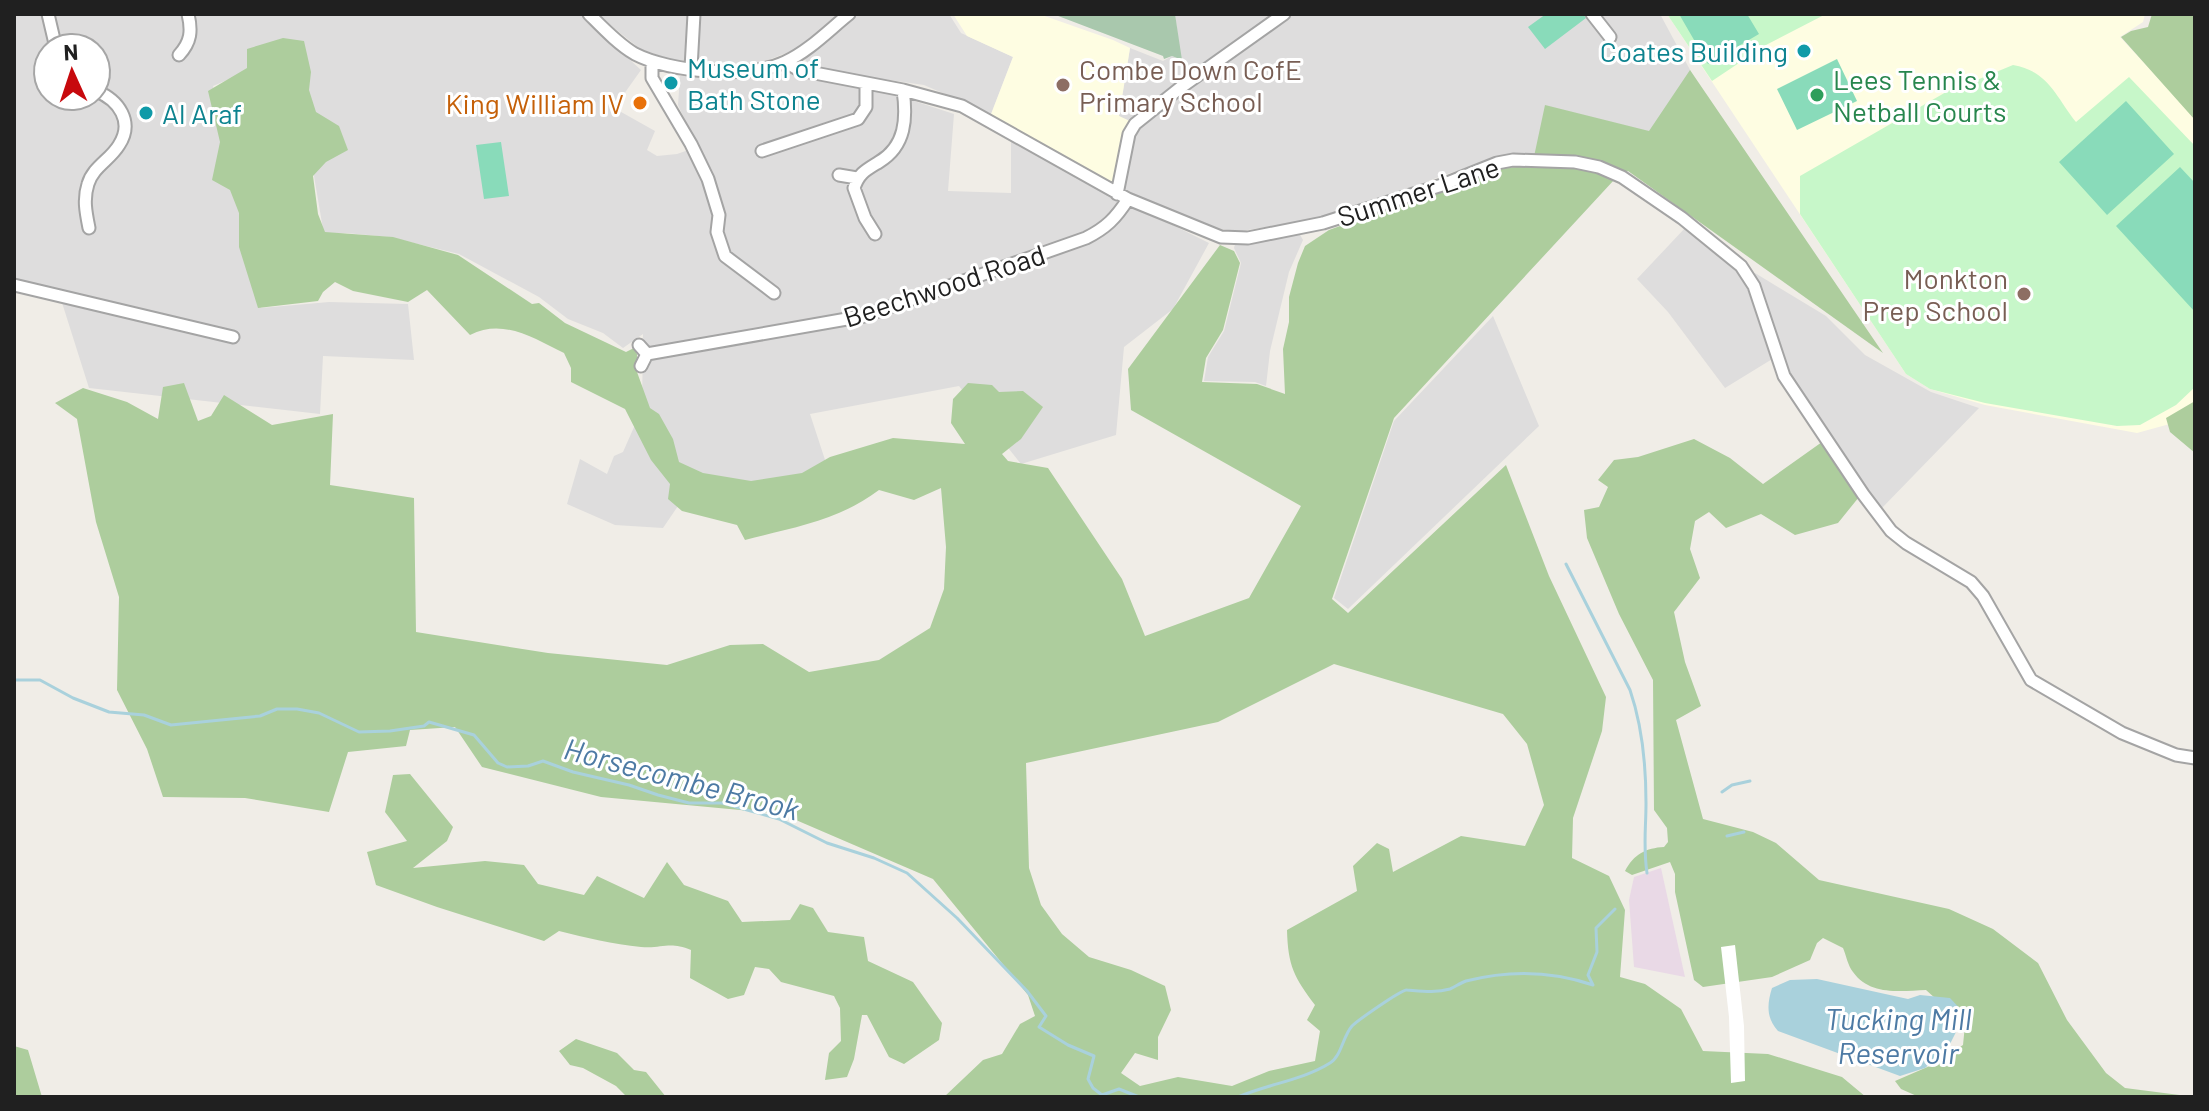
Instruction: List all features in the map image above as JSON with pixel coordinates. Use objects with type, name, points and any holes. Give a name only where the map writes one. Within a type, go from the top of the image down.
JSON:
[{"type":"street","points":[[179,55],[188,45],[191,29],[188,14]]},
{"type":"street","points":[[589,14],[633,52],[652,61],[691,68],[749,71],[786,62],[849,14]]},
{"type":"street","points":[[691,68],[694,14]]},
{"type":"street","points":[[1123,196],[1129,134],[1135,124],[1284,14]]},
{"type":"street","points":[[1592,14],[1610,37]]},
{"type":"street","points":[[652,61],[652,78],[708,179],[719,215],[719,242],[725,256],[774,293]]},
{"type":"street","name":"Summer Lane","points":[[786,62],[799,70],[903,90],[962,106],[1123,196],[1221,237],[1248,238],[1323,223],[1513,160],[1575,162],[1599,167],[1622,177],[1682,218],[1741,266],[1751,279],[1759,299],[1784,376],[1881,519],[1906,543],[1971,582],[1983,596],[2031,680],[2122,733],[2176,755],[2195,758]]},
{"type":"street","points":[[762,151],[858,119],[866,107],[866,84]]},
{"type":"street","points":[[875,234],[854,188],[860,174],[886,157],[903,133],[907,114],[903,90]]},
{"type":"street","points":[[89,228],[85,197],[88,183],[94,170],[119,147],[124,126],[120,107],[112,99]]},
{"type":"street","points":[[839,175],[857,178]]},
{"type":"street","name":"Beechwood Road","points":[[641,366],[643,350],[864,316],[1086,238],[1106,228],[1117,218],[1123,196]]},
{"type":"street","points":[[14,285],[233,337]]},
{"type":"shaded area","points":[[14,14],[580,14],[641,70],[614,108],[655,131],[647,150],[657,156],[677,154],[697,147],[678,105],[680,76],[742,77],[790,73],[896,95],[954,114],[948,191],[1011,193],[1011,138],[1112,195],[1209,243],[1173,309],[1124,347],[1116,435],[1021,464],[959,386],[810,414],[829,472],[754,491],[693,484],[663,528],[615,525],[567,504],[580,459],[607,474],[614,456],[623,452],[642,409],[643,334],[623,348],[603,333],[568,319],[539,297],[459,254],[389,237],[346,233],[324,235],[293,52],[213,86],[250,230],[261,308],[329,302],[408,304],[414,360],[323,356],[320,414],[89,388],[58,290],[14,280]]},
{"type":"shaded area","points":[[949,14],[961,33],[1013,57],[991,114],[924,85],[813,69],[796,49],[758,64],[670,59],[640,49],[598,15]]},
{"type":"shaded area","name":"Combe Down CofE Primary School","points":[[953,14],[1039,14],[1130,48],[1119,116],[1130,121],[1114,183],[990,117],[1013,57],[967,36]]},
{"type":"shaded area","points":[[1053,14],[1175,14],[1182,60],[1172,56],[1164,59],[1163,56]]},
{"type":"shaded area","points":[[1175,14],[1660,14],[1752,185],[1568,155],[1509,155],[1320,218],[1242,231],[1214,229],[1122,188],[1132,138],[1137,128],[1119,116],[1130,48],[1163,61],[1172,56],[1181,60]]},
{"type":"shaded area","name":"Monkton Prep School","points":[[1667,14],[2145,14],[2143,22],[2120,37],[2195,118],[2195,417],[2137,433],[1985,405],[1930,389],[1906,374]]},
{"type":"shaded area","points":[[1686,227],[1739,268],[1749,281],[1755,273],[1826,316],[1865,355],[1931,392],[1979,408],[1881,509],[1790,375],[1782,353],[1725,388],[1668,312],[1637,279]]},
{"type":"shaded area","points":[[1299,233],[1303,240],[1289,272],[1270,351],[1266,386],[1255,382],[1204,381],[1208,357],[1224,331],[1241,263],[1235,244]]},
{"type":"shaded area","points":[[1493,316],[1539,426],[1348,609],[1334,598],[1394,421]]},
{"type":"shaded area","points":[[1661,868],[1685,977],[1634,967],[1629,900],[1634,877]]},
{"type":"green space","points":[[1546,14],[1583,14],[1586,18],[1545,49],[1528,27]]},
{"type":"green space","points":[[1667,14],[1826,14],[1766,45],[1712,81]]},
{"type":"green space","points":[[1679,14],[1747,14],[1759,34],[1708,64]]},
{"type":"green space","points":[[2152,14],[2195,14],[2195,120],[2121,37],[2148,27]]},
{"type":"green space","points":[[283,38],[304,41],[311,72],[309,90],[316,112],[339,126],[348,150],[326,162],[313,176],[318,214],[325,232],[393,237],[458,255],[532,304],[539,303],[565,323],[626,352],[634,348],[637,372],[650,408],[659,414],[673,439],[679,462],[703,473],[751,481],[802,473],[830,457],[893,438],[965,444],[951,423],[953,399],[968,383],[992,385],[999,392],[1023,391],[1043,407],[1021,439],[1002,454],[1008,461],[1048,468],[1122,579],[1145,636],[1249,598],[1301,506],[1131,410],[1128,369],[1220,245],[1234,251],[1240,263],[1223,330],[1206,358],[1202,382],[1257,384],[1285,394],[1283,349],[1289,322],[1289,297],[1305,246],[1329,230],[1500,168],[1532,166],[1545,105],[1649,131],[1690,70],[1883,353],[1628,171],[1614,180],[1394,418],[1332,599],[1348,613],[1506,465],[1549,576],[1606,697],[1602,731],[1573,818],[1572,858],[1609,876],[1625,910],[1620,977],[1645,984],[1681,1009],[1703,1051],[1768,1054],[1842,1077],[1866,1097],[944,1097],[983,1060],[1002,1054],[1020,1024],[1035,1016],[1028,995],[933,879],[782,814],[601,797],[482,767],[455,727],[410,730],[406,746],[348,752],[329,812],[245,798],[163,797],[147,749],[117,690],[119,597],[96,522],[77,419],[55,403],[83,388],[127,402],[158,419],[163,387],[184,383],[198,421],[211,416],[224,395],[272,425],[333,414],[330,485],[414,498],[416,632],[548,653],[667,665],[730,645],[763,644],[809,672],[879,660],[930,628],[944,589],[946,547],[941,488],[914,500],[879,490],[832,516],[745,540],[737,525],[682,511],[668,499],[670,484],[651,460],[625,409],[571,382],[571,368],[564,353],[541,341],[506,329],[482,330],[470,335],[427,290],[408,302],[353,291],[335,282],[318,301],[258,308],[239,247],[239,213],[230,190],[212,180],[220,142],[208,91],[247,68],[247,49]],"holes":[[[1334,664],[1503,714],[1527,744],[1544,805],[1525,846],[1461,836],[1393,872],[1389,849],[1377,843],[1353,866],[1357,891],[1287,930],[1294,970],[1315,1005],[1307,1020],[1320,1031],[1315,1061],[1269,1071],[1232,1086],[1178,1077],[1140,1086],[1121,1073],[1135,1053],[1158,1060],[1158,1037],[1171,1010],[1165,986],[1131,970],[1089,957],[1062,934],[1041,905],[1029,868],[1026,763],[1218,722]]]},
{"type":"green space","name":"Lees Tennis & Netball Courts","points":[[1837,59],[1857,101],[1797,130],[1777,89]]},
{"type":"green space","name":"Monkton Prep School","points":[[2013,65],[2043,79],[2076,122],[2129,77],[2195,146],[2195,387],[2176,405],[2140,425],[2117,426],[1985,403],[1930,389],[1906,374],[1800,214],[1800,176],[1967,80],[1972,82]]},
{"type":"green space","points":[[2126,101],[2174,154],[2107,215],[2059,162]]},
{"type":"green space","points":[[501,142],[509,196],[484,199],[476,145]]},
{"type":"green space","points":[[2180,167],[2195,183],[2195,312],[2116,226]]},
{"type":"green space","points":[[2195,401],[2195,453],[2170,432],[2166,418]]},
{"type":"green space","points":[[1694,439],[1730,458],[1763,484],[1822,442],[1859,497],[1838,523],[1795,535],[1761,514],[1726,528],[1709,512],[1695,521],[1690,549],[1700,578],[1674,612],[1685,662],[1701,706],[1676,720],[1703,819],[1753,832],[1776,843],[1819,880],[1949,909],[1993,929],[2038,963],[2067,1020],[2106,1073],[2125,1088],[2195,1097],[1919,1097],[1901,1089],[1895,1081],[1932,1065],[1963,1045],[1965,1025],[1926,990],[1886,990],[1868,985],[1851,970],[1843,948],[1823,938],[1817,943],[1810,960],[1772,977],[1703,987],[1694,980],[1675,892],[1675,874],[1670,862],[1632,875],[1625,871],[1641,853],[1664,847],[1668,842],[1667,828],[1654,810],[1653,680],[1619,614],[1587,538],[1584,510],[1599,507],[1608,487],[1598,480],[1614,460],[1638,457]]},
{"type":"green space","points":[[410,774],[453,827],[447,841],[413,868],[485,861],[524,865],[538,884],[584,895],[597,876],[644,898],[667,862],[684,885],[728,901],[742,922],[790,920],[800,904],[813,908],[828,932],[864,937],[868,961],[913,982],[942,1023],[939,1040],[904,1064],[889,1057],[867,1015],[862,1015],[854,1059],[847,1077],[825,1080],[829,1053],[841,1041],[840,1008],[834,996],[781,982],[769,969],[755,967],[744,995],[728,999],[690,978],[691,950],[683,947],[631,946],[559,931],[544,941],[376,885],[367,852],[407,841],[385,812],[393,775]]},
{"type":"green space","points":[[576,1039],[617,1053],[634,1070],[646,1072],[666,1097],[627,1097],[616,1086],[583,1068],[570,1065],[559,1051]]},
{"type":"green space","points":[[14,1046],[28,1050],[42,1097],[14,1097]]},
{"type":"water","name":"Tucking Mill Reservoir","points":[[1817,979],[1908,999],[1920,995],[1950,998],[1965,1014],[1948,1048],[1925,1068],[1900,1076],[1778,1031],[1769,1011],[1772,988],[1790,980]]},
{"type":"pier","points":[[1735,945],[1744,1026],[1745,1081],[1731,1083],[1729,1017],[1721,947]]},
{"type":"waterway","points":[[1566,564],[1634,703],[1644,761],[1647,873]]},
{"type":"waterway","name":"Horsecombe Brook","points":[[14,680],[40,680],[73,698],[109,712],[144,715],[171,725],[260,716],[277,709],[319,713],[359,732],[390,731],[424,726],[429,722],[474,735],[498,763],[507,767],[528,766],[543,761],[689,803],[722,803],[779,819],[827,843],[874,858],[907,873],[957,918],[1027,991],[1046,1016],[1039,1027],[1094,1056],[1088,1079],[1093,1088],[1102,1095],[1119,1089],[1139,1097]]},
{"type":"waterway","points":[[1722,792],[1732,785],[1750,781]]},
{"type":"waterway","points":[[1727,836],[1744,832]]},
{"type":"waterway","name":"Horsecombe Brook","points":[[1238,1097],[1308,1074],[1330,1063],[1337,1056],[1352,1026],[1403,991],[1445,990],[1466,981],[1514,974],[1562,977],[1593,985],[1588,975],[1597,952],[1596,928],[1615,909]]},
{"type":"place","name":"Coates Building","points":[[1804,51]]},
{"type":"place","name":"Museum of Bath Stone","points":[[671,83]]},
{"type":"place","name":"Combe Down CofE Primary School","points":[[1063,85]]},
{"type":"place","name":"Lees Tennis & Netball Courts","points":[[1817,95]]},
{"type":"place","name":"King William IV","points":[[640,103]]},
{"type":"place","name":"Al Araf","points":[[146,113]]},
{"type":"place","name":"Monkton Prep School","points":[[2024,294]]}]
